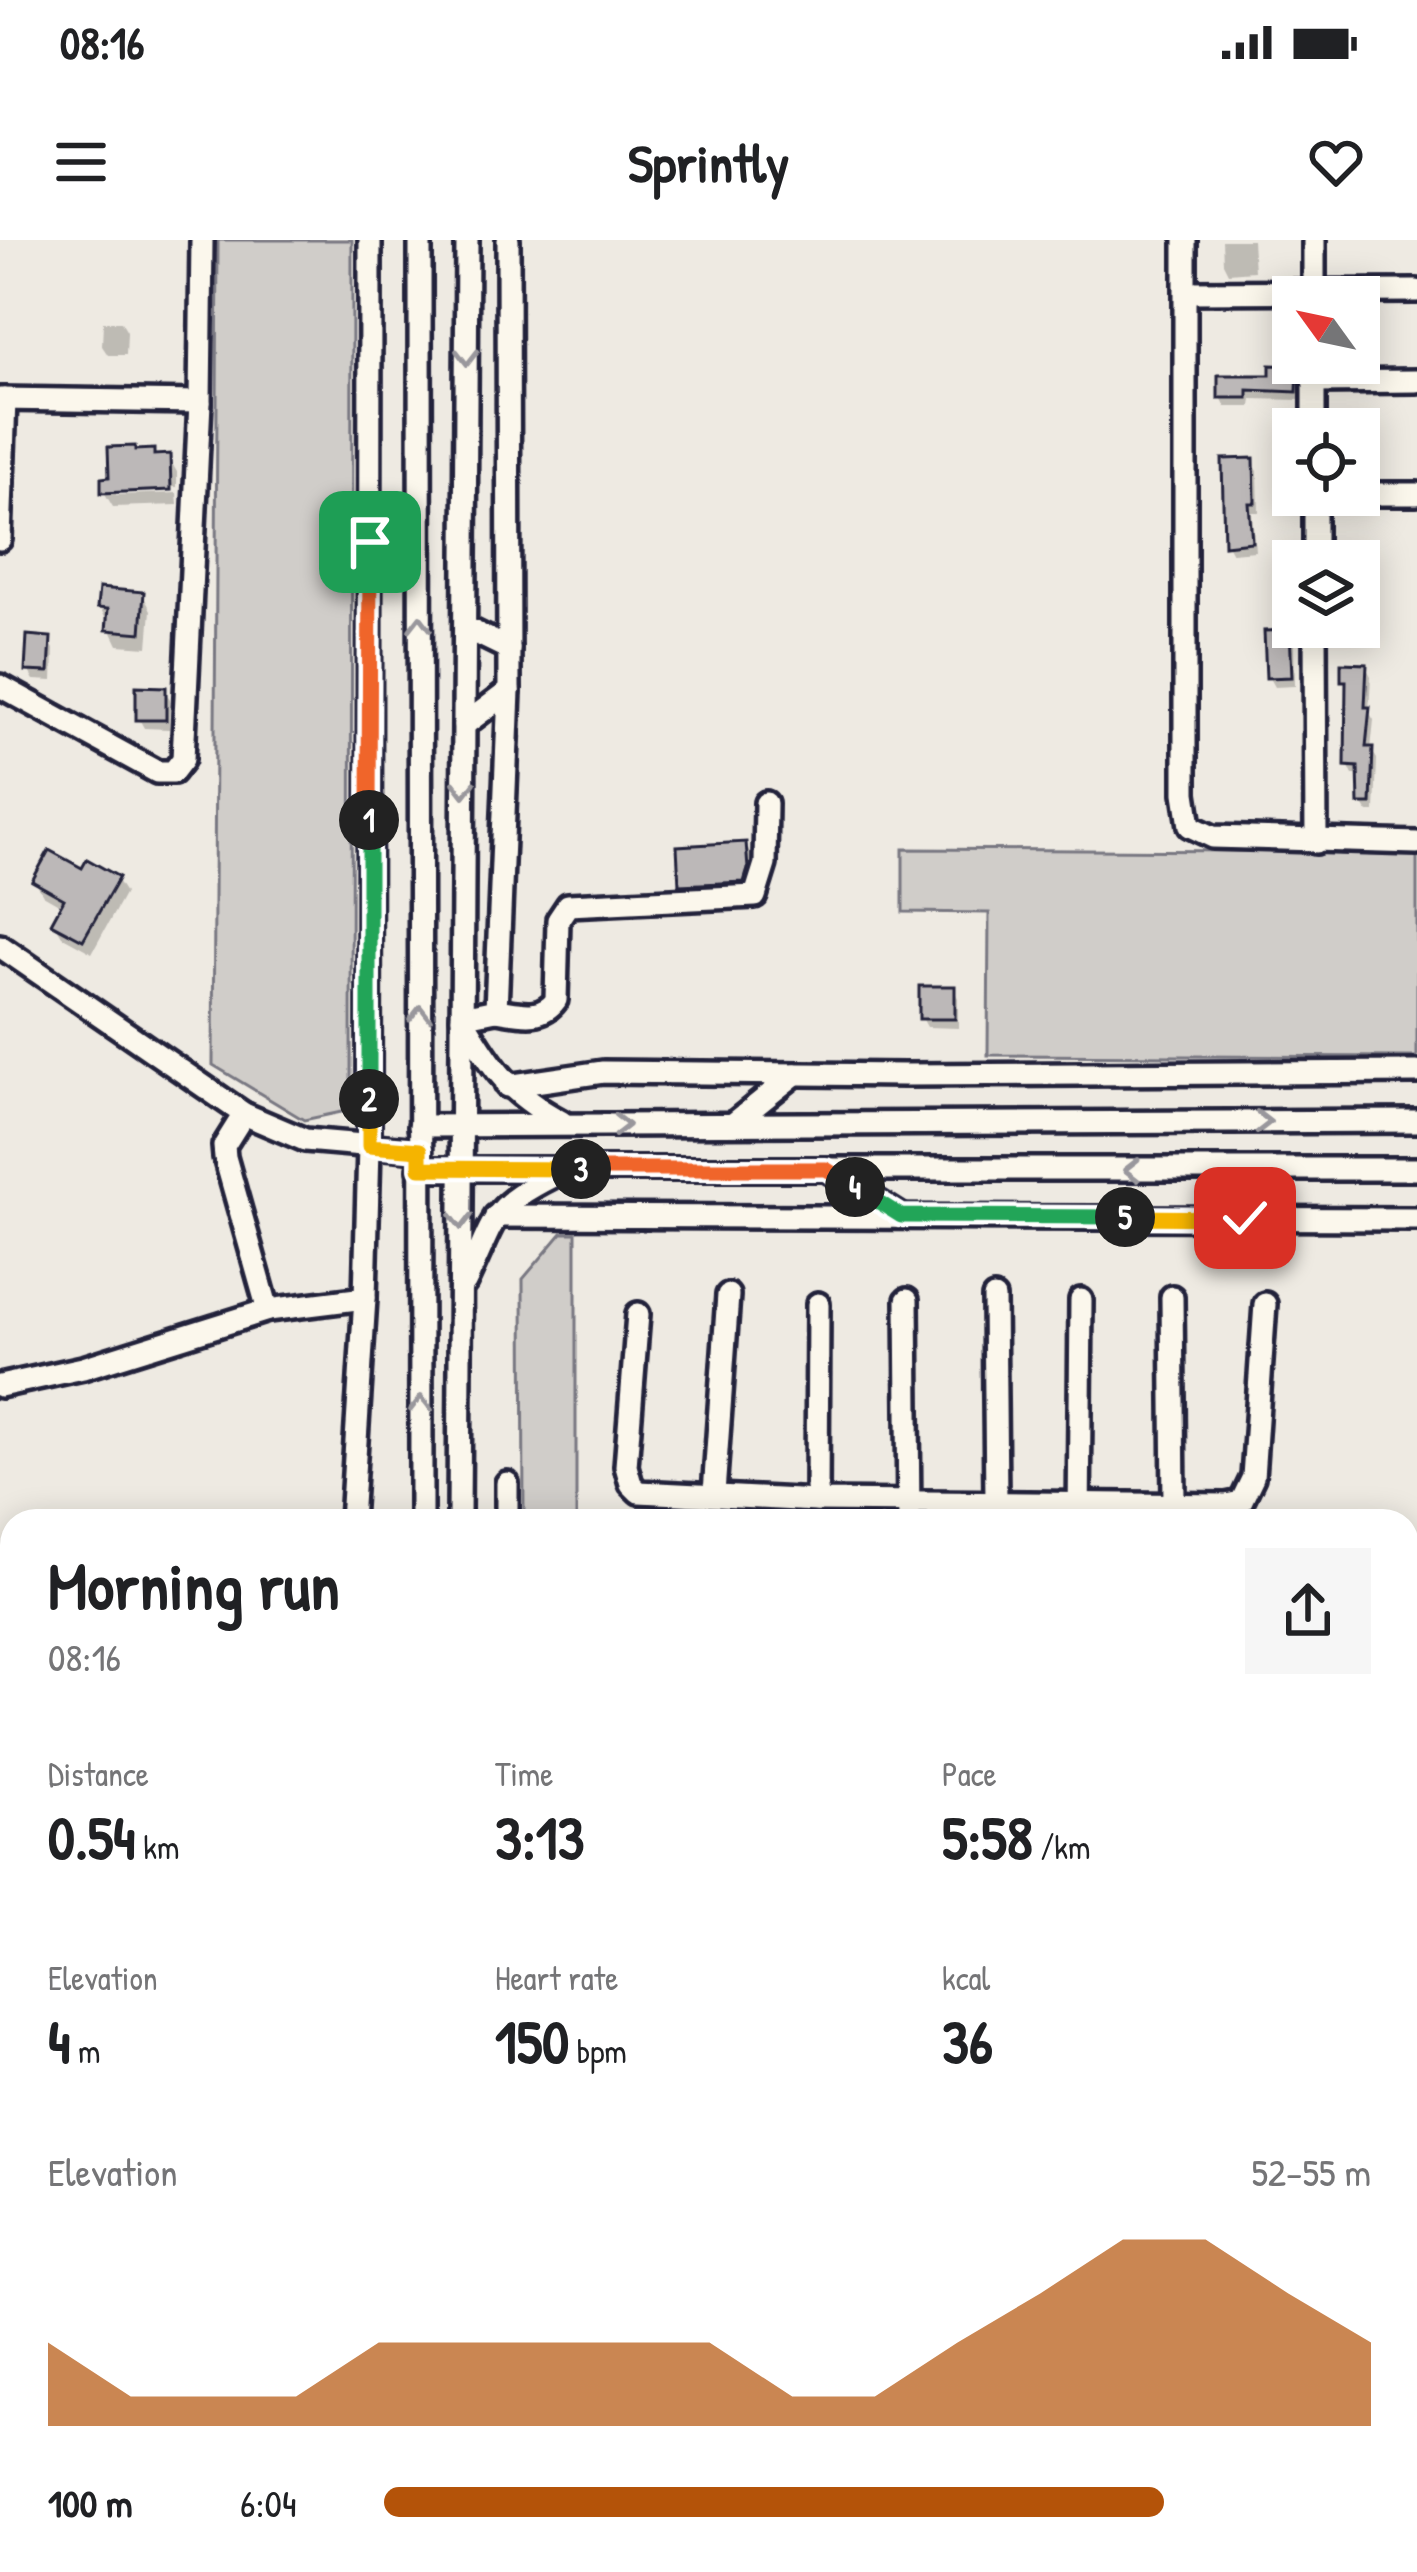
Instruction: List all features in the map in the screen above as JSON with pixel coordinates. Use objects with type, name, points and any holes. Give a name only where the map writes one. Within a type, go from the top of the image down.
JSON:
[{"type":"street","points":[[0,686],[157,772],[173,772],[183,760],[200,402],[202,240]]},
{"type":"street","points":[[352,1509],[369,1146],[370,240]]},
{"type":"street","points":[[420,240],[421,1509]]},
{"type":"street","points":[[459,1509],[467,240]]},
{"type":"street","points":[[496,1010],[509,691],[508,240]]},
{"type":"street","points":[[1185,240],[1185,793],[1190,826],[1213,837],[1417,843]]},
{"type":"street","points":[[1314,240],[1314,276]]},
{"type":"street","points":[[1380,292],[1417,291]]},
{"type":"street","points":[[1187,292],[1272,293]]},
{"type":"street","points":[[1380,378],[1417,381]]},
{"type":"street","points":[[0,539],[3,399],[200,402]]},
{"type":"street","points":[[1380,494],[1417,494]]},
{"type":"street","points":[[466,628],[509,649]]},
{"type":"street","points":[[1315,648],[1316,842]]},
{"type":"street","points":[[464,725],[509,691]]},
{"type":"street","points":[[462,1017],[496,1010],[539,1015],[548,1010],[556,1000],[558,920],[568,905],[755,896],[766,864],[766,803]]},
{"type":"street","points":[[0,946],[244,1114],[305,1140],[369,1146],[461,1168],[1417,1169]]},
{"type":"street","points":[[462,1017],[507,1086],[534,1108],[568,1125]]},
{"type":"street","points":[[507,1086],[604,1072],[1417,1072]]},
{"type":"street","points":[[733,1124],[795,1074]]},
{"type":"street","points":[[244,1114],[224,1146],[225,1157],[268,1310]]},
{"type":"street","points":[[420,1126],[1417,1121]]},
{"type":"street","points":[[460,1291],[488,1225],[515,1194],[566,1169]]},
{"type":"street","points":[[826,1169],[901,1216]]},
{"type":"street","points":[[496,1216],[1417,1219]]},
{"type":"street","points":[[714,1493],[728,1295]]},
{"type":"street","points":[[1172,1297],[1174,1503]]},
{"type":"street","points":[[0,1386],[82,1368],[268,1310],[365,1298]]},
{"type":"street","points":[[994,1298],[996,1501]]},
{"type":"street","points":[[907,1300],[909,1509]]},
{"type":"street","points":[[1079,1509],[1082,1300]]},
{"type":"street","points":[[817,1501],[818,1304]]},
{"type":"street","points":[[1103,1509],[1240,1502],[1253,1477],[1264,1304]]},
{"type":"street","points":[[638,1314],[626,1466],[639,1492],[714,1493],[899,1509]]},
{"type":"street","points":[[507,1483],[507,1509]]},
{"type":"street","points":[[919,1509],[996,1501],[1062,1509]]},
{"type":"shaded area","points":[[218,240],[352,240],[351,1110],[304,1120],[213,1065]]},
{"type":"shaded area","points":[[903,849],[1417,852],[1417,1057],[988,1055],[989,913],[903,912]]},
{"type":"shaded area","points":[[562,1233],[576,1233],[576,1509],[524,1509],[523,1279]]},
{"type":"building","points":[[1272,365],[1272,384],[1297,384],[1297,392],[1248,390],[1248,398],[1218,398],[1218,375],[1270,375]]},
{"type":"building","points":[[135,446],[135,450],[154,449],[154,455],[170,454],[171,490],[101,493],[101,478],[109,477],[108,447]]},
{"type":"building","points":[[1254,458],[1255,503],[1249,503],[1252,542],[1224,545],[1222,459]]},
{"type":"building","points":[[99,588],[144,592],[141,633],[106,630],[108,609],[97,608]]},
{"type":"building","points":[[1264,631],[1272,631],[1272,648],[1291,648],[1292,677],[1266,678]]},
{"type":"building","points":[[27,635],[51,637],[49,672],[25,671]]},
{"type":"building","points":[[1341,663],[1367,664],[1366,747],[1373,747],[1371,804],[1359,804],[1358,767],[1345,766],[1346,681],[1341,681]]},
{"type":"building","points":[[136,686],[166,687],[166,720],[136,720]]},
{"type":"building","points":[[746,842],[744,882],[679,885],[677,846]]},
{"type":"building","points":[[49,850],[82,868],[87,859],[119,877],[83,940],[51,923],[64,899],[32,881]]},
{"type":"building","points":[[919,986],[955,986],[955,1019],[919,1019]]},
{"type":"route","points":[[370,542],[369,1146],[420,1150],[420,1168],[826,1169],[901,1216],[1245,1218]]}]
